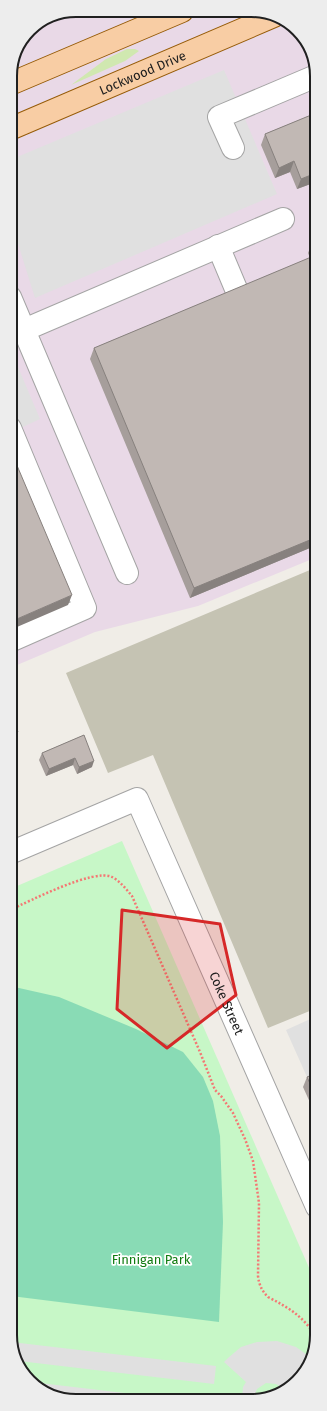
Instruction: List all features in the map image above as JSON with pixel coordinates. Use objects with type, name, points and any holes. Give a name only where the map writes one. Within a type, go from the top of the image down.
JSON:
[{"type":"main road","points":[[17,81],[168,17]]},
{"type":"main road","name":"Lockwood Drive","points":[[17,126],[267,19]]},
{"type":"street","points":[[233,148],[219,117],[310,79]]},
{"type":"street","points":[[24,330],[283,219]]},
{"type":"street","points":[[218,246],[239,296]]},
{"type":"street","points":[[17,314],[127,573]]},
{"type":"street","points":[[17,445],[85,608],[17,638]]},
{"type":"street","name":"Coke Street","points":[[17,850],[137,799],[310,1191]]},
{"type":"path","points":[[17,907],[83,879],[98,875],[111,876],[121,883],[132,896],[215,1090],[233,1113],[253,1161],[259,1203],[258,1276],[261,1289],[268,1297],[302,1318],[310,1327]]},
{"type":"highlighted area","points":[[122,910],[220,924],[236,995],[167,1048],[117,1009]]},
{"type":"shaded area","points":[[64,18],[263,18],[277,23],[293,34],[304,50],[308,60],[310,76],[310,560],[198,606],[95,632],[17,665],[17,72],[19,60],[29,40],[37,32],[53,21]]},
{"type":"shaded area","points":[[224,70],[277,194],[35,298],[17,240],[17,157]]},
{"type":"shaded area","points":[[17,365],[40,419],[17,430]]},
{"type":"shaded area","points":[[310,570],[310,1011],[268,1028],[153,755],[108,773],[66,673]]},
{"type":"shaded area","points":[[310,1019],[310,1076],[307,1077],[286,1030]]},
{"type":"shaded area","points":[[277,1341],[296,1347],[307,1355],[300,1368],[293,1377],[284,1384],[280,1386],[276,1384],[266,1383],[257,1389],[255,1393],[242,1394],[243,1387],[246,1382],[224,1362],[241,1347],[257,1342]]},
{"type":"shaded area","points":[[18,1343],[216,1366],[214,1384],[23,1362]]},
{"type":"shaded area","points":[[42,1383],[133,1394],[64,1393]]},
{"type":"green space","points":[[127,49],[135,49],[139,51],[125,61],[71,85],[106,59]]},
{"type":"green space","name":"Finnigan Park","points":[[122,841],[310,1270],[310,1339],[308,1351],[300,1368],[293,1377],[277,1388],[267,1392],[251,1394],[64,1393],[40,1382],[34,1377],[23,1361],[20,1354],[17,1335],[17,886]]},
{"type":"green space","points":[[17,988],[59,997],[136,1029],[183,1052],[203,1077],[213,1101],[220,1136],[223,1222],[219,1322],[17,1297]]},
{"type":"building","points":[[310,115],[310,175],[301,179],[294,161],[279,168],[265,134]]},
{"type":"building","points":[[310,258],[310,540],[194,588],[94,348]]},
{"type":"building","points":[[17,465],[72,595],[17,619]]},
{"type":"building","points":[[84,735],[94,761],[79,767],[75,758],[49,769],[42,753]]},
{"type":"building","points":[[310,1076],[310,1084],[307,1077]]}]
